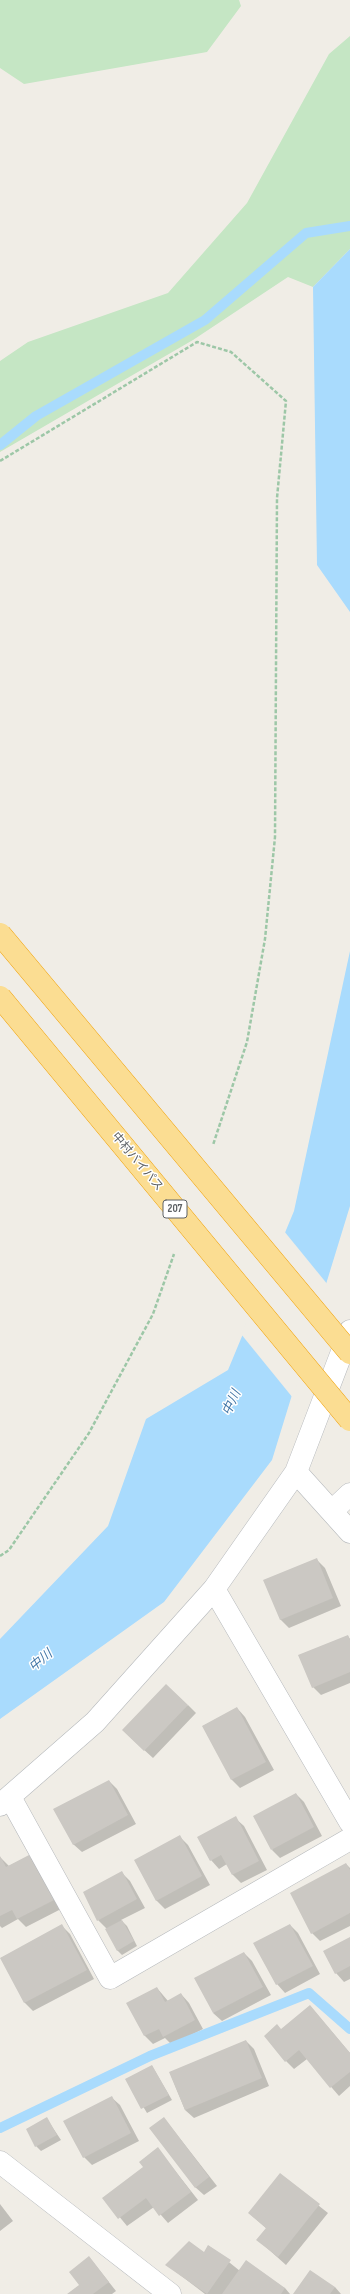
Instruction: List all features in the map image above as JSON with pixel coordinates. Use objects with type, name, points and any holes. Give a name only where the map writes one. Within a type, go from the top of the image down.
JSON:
[{"type":"highway","points":[[0,934],[350,1353]]},
{"type":"highway","name":"中村バイパス","points":[[0,997],[350,1420]]},
{"type":"street","points":[[350,1331],[296,1472],[214,1589],[95,1722],[5,1801],[110,1978],[350,1839]]},
{"type":"street","points":[[296,1472],[350,1532]]},
{"type":"street","points":[[332,1511],[350,1494]]},
{"type":"street","points":[[214,1589],[350,1822]]},
{"type":"street","points":[[0,2162],[170,2294]]},
{"type":"path","points":[[0,461],[197,342],[231,352],[286,401],[277,498],[275,837],[266,931],[247,1042],[212,1149]]},
{"type":"path","points":[[0,1556],[9,1550],[89,1433],[153,1314],[177,1246]]},
{"type":"green space","points":[[0,0],[239,0],[241,6],[207,52],[24,84],[0,68]]},
{"type":"green space","points":[[350,36],[350,249],[313,287],[288,277],[193,340],[0,452],[0,361],[28,342],[168,293],[247,203],[329,54]]},
{"type":"water","points":[[350,249],[350,612],[317,565],[313,287]]},
{"type":"water","name":"中川","points":[[350,951],[350,1206],[272,1460],[164,1602],[0,1719],[0,1639],[108,1526],[146,1419],[228,1370],[294,1211]]},
{"type":"pier","points":[[284,1231],[328,1285],[293,1398],[241,1334]]},
{"type":"building","points":[[317,1558],[333,1598],[280,1620],[263,1580]]},
{"type":"building","points":[[348,1635],[350,1640],[350,1672],[312,1688],[298,1655]]},
{"type":"building","points":[[166,1684],[188,1705],[144,1751],[122,1730]]},
{"type":"building","points":[[237,1707],[266,1762],[231,1780],[202,1726]]},
{"type":"building","points":[[109,1780],[128,1815],[73,1845],[53,1809]]},
{"type":"building","points":[[296,1793],[314,1827],[271,1850],[253,1816]]},
{"type":"building","points":[[236,1816],[259,1861],[232,1875],[221,1855],[210,1861],[197,1837]]},
{"type":"building","points":[[180,1835],[202,1876],[156,1901],[134,1860]]},
{"type":"building","points":[[29,1855],[54,1900],[17,1919],[12,1910],[0,1916],[0,1856],[6,1867]]},
{"type":"building","points":[[346,1863],[350,1870],[350,1913],[311,1934],[290,1893]]},
{"type":"building","points":[[122,1871],[137,1899],[97,1921],[83,1892]]},
{"type":"building","points":[[122,1920],[134,1941],[117,1951],[105,1929]]},
{"type":"building","points":[[62,1924],[87,1970],[24,2003],[0,1958]]},
{"type":"building","points":[[290,1924],[313,1966],[276,1985],[253,1943]]},
{"type":"building","points":[[350,1937],[350,1966],[335,1974],[323,1951]]},
{"type":"building","points":[[244,1952],[263,1987],[213,2013],[194,1978]]},
{"type":"building","points":[[157,1987],[165,2002],[181,1993],[195,2020],[163,2037],[159,2029],[144,2036],[126,2003]]},
{"type":"building","points":[[310,2005],[350,2053],[350,2072],[330,2088],[299,2050],[285,2062],[264,2036],[277,2024],[281,2029]]},
{"type":"building","points":[[246,2040],[262,2078],[185,2110],[169,2072]]},
{"type":"building","points":[[152,2065],[169,2095],[141,2109],[125,2079]]},
{"type":"building","points":[[112,2096],[131,2133],[83,2158],[63,2121]]},
{"type":"building","points":[[47,2117],[57,2135],[35,2147],[26,2129]]},
{"type":"building","points":[[164,2117],[209,2177],[195,2188],[149,2128]]},
{"type":"building","points":[[158,2147],[191,2192],[159,2216],[146,2198],[118,2219],[102,2198],[143,2167],[139,2162]]},
{"type":"building","points":[[280,2173],[320,2204],[278,2257],[256,2240],[266,2228],[248,2213]]},
{"type":"building","points":[[189,2241],[204,2252],[208,2245],[231,2260],[207,2294],[165,2265]]},
{"type":"building","points":[[89,2256],[109,2282],[93,2294],[67,2294],[79,2285],[69,2272]]},
{"type":"building","points":[[246,2260],[285,2288],[281,2294],[222,2294]]},
{"type":"building","points":[[310,2270],[335,2287],[330,2294],[293,2294]]},
{"type":"waterway","points":[[0,445],[36,416],[205,320],[306,233],[350,226]]},
{"type":"waterway","points":[[0,2128],[150,2056],[309,1993],[350,2029]]}]
